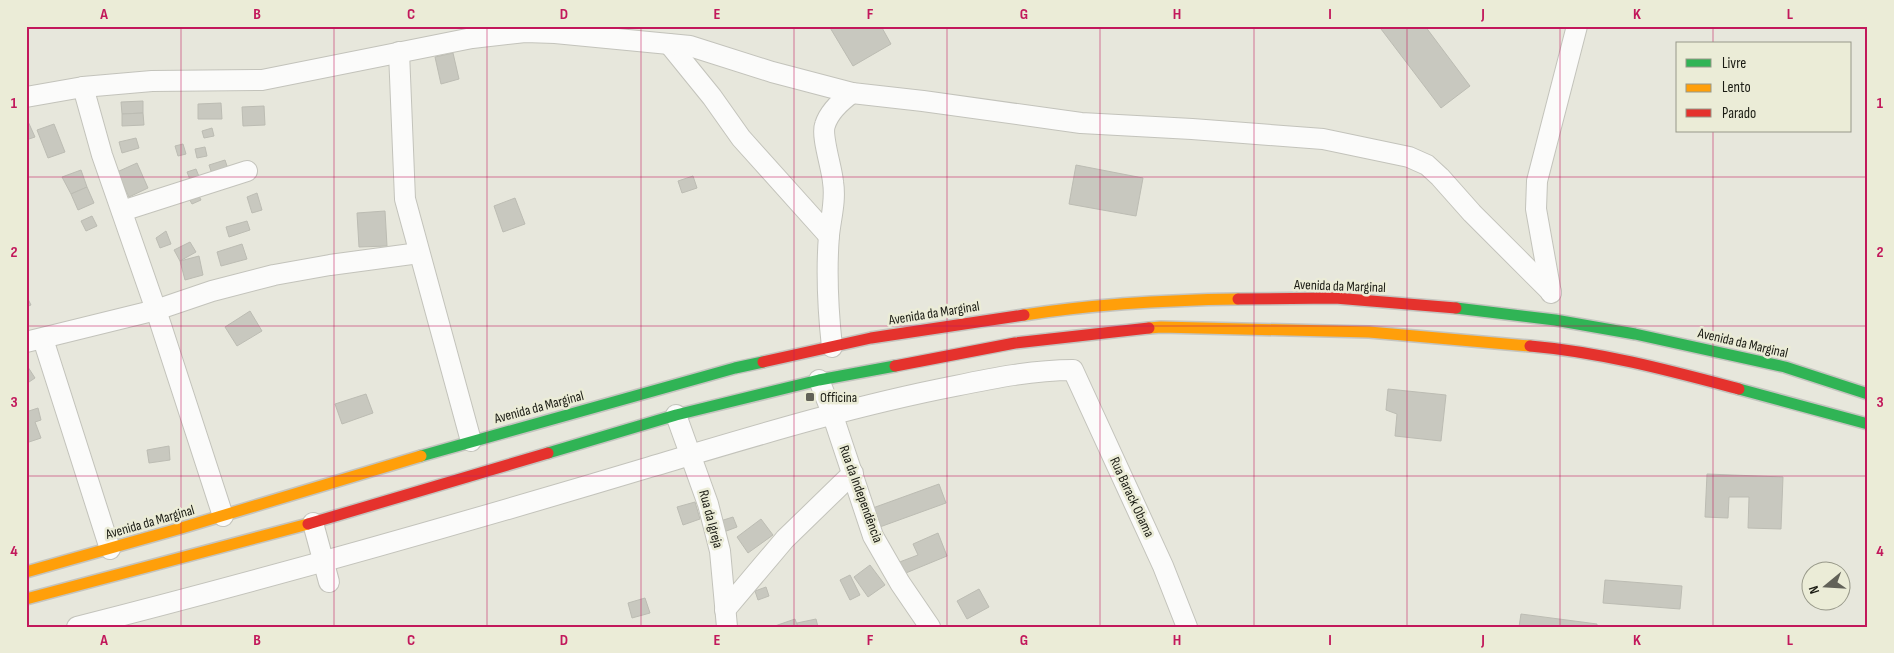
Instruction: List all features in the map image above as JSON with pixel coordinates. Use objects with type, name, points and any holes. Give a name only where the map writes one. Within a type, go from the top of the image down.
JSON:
[{"type":"main road","name":"Avenida da Marginal","points":[[26,572],[110,550],[471,441],[735,368],[871,338],[1077,307],[1185,300],[1335,298],[1444,307],[1554,320],[1636,334],[1786,367],[1868,394]]},
{"type":"main road","points":[[26,599],[312,523],[676,415],[819,380],[1015,343],[1161,327],[1369,332],[1555,348],[1650,366],[1765,395],[1868,424]]},
{"type":"street","points":[[1554,320],[1551,292],[1536,209],[1537,181],[1577,26]]},
{"type":"street","points":[[26,97],[82,86],[152,81],[262,80],[472,38],[525,32],[555,33],[690,46],[772,72],[852,93],[1081,123],[1323,139],[1409,157],[1427,165],[1440,177],[1472,213],[1551,292]]},
{"type":"street","points":[[668,44],[712,97],[741,138],[829,236]]},
{"type":"street","points":[[399,52],[405,199],[471,441]]},
{"type":"street","points":[[82,86],[102,154],[156,310],[223,516]]},
{"type":"street","points":[[832,347],[827,306],[829,236],[835,192],[824,138],[825,126],[841,102],[852,93]]},
{"type":"street","points":[[122,211],[248,170]]},
{"type":"street","points":[[110,550],[35,340],[156,310],[212,291],[274,275],[419,253]]},
{"type":"street","name":"Rua Barack Obama","points":[[832,413],[927,391],[1005,376],[1048,370],[1073,370],[1163,566],[1187,627]]},
{"type":"street","name":"Rua da Independência","points":[[819,380],[853,473],[873,536],[900,583],[930,627]]},
{"type":"street","points":[[77,627],[401,541],[832,413]]},
{"type":"street","name":"Rua da Igreja","points":[[676,415],[708,504],[720,551],[726,618]]},
{"type":"street","points":[[726,618],[785,539],[853,473]]},
{"type":"street","points":[[312,523],[329,582]]},
{"type":"building","points":[[829,26],[881,26],[891,44],[853,66]]},
{"type":"building","points":[[1384,26],[1425,26],[1470,86],[1441,108],[1381,29]]},
{"type":"building","points":[[453,53],[459,79],[441,84],[435,57]]},
{"type":"building","points":[[143,101],[143,113],[122,114],[121,102]]},
{"type":"building","points":[[221,103],[222,119],[198,119],[198,104]]},
{"type":"building","points":[[264,106],[265,125],[243,126],[242,107]]},
{"type":"building","points":[[143,113],[144,125],[122,126],[122,114]]},
{"type":"building","points":[[26,117],[35,137],[26,140]]},
{"type":"building","points":[[54,124],[65,152],[48,158],[37,130]]},
{"type":"building","points":[[212,128],[214,136],[204,138],[202,131]]},
{"type":"building","points":[[136,138],[139,148],[122,153],[119,142]]},
{"type":"building","points":[[183,144],[186,154],[178,156],[175,146]]},
{"type":"building","points":[[205,147],[207,156],[197,158],[195,149]]},
{"type":"building","points":[[225,160],[228,169],[212,174],[209,165]]},
{"type":"building","points":[[137,163],[148,188],[129,197],[117,172]]},
{"type":"building","points":[[1076,165],[1143,178],[1136,216],[1069,204]]},
{"type":"building","points":[[196,169],[200,179],[191,182],[187,172]]},
{"type":"building","points":[[81,170],[87,187],[71,194],[62,177]]},
{"type":"building","points":[[693,176],[697,188],[682,193],[678,181]]},
{"type":"building","points":[[87,187],[94,203],[78,210],[71,194]]},
{"type":"building","points":[[196,190],[201,200],[192,204],[187,195]]},
{"type":"building","points":[[257,193],[262,210],[252,213],[247,197]]},
{"type":"building","points":[[515,198],[525,224],[503,232],[494,206]]},
{"type":"building","points":[[385,211],[387,246],[359,247],[357,213]]},
{"type":"building","points":[[92,216],[97,226],[86,231],[81,221]]},
{"type":"building","points":[[247,221],[250,230],[229,237],[226,227]]},
{"type":"building","points":[[166,231],[171,244],[160,248],[156,238]]},
{"type":"building","points":[[190,242],[196,252],[180,261],[174,250]]},
{"type":"building","points":[[242,244],[247,259],[221,266],[217,252]]},
{"type":"building","points":[[199,256],[203,275],[185,280],[180,261]]},
{"type":"building","points":[[26,295],[31,305],[26,307]]},
{"type":"building","points":[[250,311],[262,331],[237,346],[225,327]]},
{"type":"building","points":[[26,364],[35,378],[26,384]]},
{"type":"building","points":[[1388,389],[1446,395],[1441,441],[1395,436],[1397,414],[1386,410]]},
{"type":"building","points":[[366,394],[373,413],[342,424],[335,404]]},
{"type":"building","points":[[38,408],[41,420],[35,422],[41,438],[26,443],[26,412]]},
{"type":"building","points":[[169,446],[170,460],[149,463],[147,450]]},
{"type":"building","points":[[1707,474],[1783,477],[1781,529],[1748,528],[1749,497],[1729,497],[1728,518],[1705,517]]},
{"type":"building","points":[[939,484],[946,503],[877,528],[870,509]]},
{"type":"building","points":[[695,502],[700,519],[683,525],[677,507]]},
{"type":"building","points":[[733,517],[737,527],[721,533],[717,522]]},
{"type":"building","points":[[761,519],[773,535],[748,553],[737,537]]},
{"type":"building","points":[[938,533],[947,556],[901,575],[897,563],[918,555],[913,544]]},
{"type":"building","points":[[870,565],[885,585],[868,597],[854,577]]},
{"type":"building","points":[[850,575],[860,595],[850,600],[840,580]]},
{"type":"building","points":[[1605,580],[1682,586],[1680,609],[1603,603]]},
{"type":"building","points":[[766,587],[769,596],[758,600],[755,591]]},
{"type":"building","points":[[979,589],[989,607],[967,619],[957,601]]},
{"type":"building","points":[[645,598],[650,613],[632,618],[628,603]]},
{"type":"building","points":[[1521,614],[1597,624],[1597,627],[1519,627]]},
{"type":"building","points":[[795,619],[798,627],[772,627]]},
{"type":"building","points":[[816,619],[818,627],[798,627],[797,623]]},
{"type":"traffic: fast","points":[[1456,308],[1555,320],[1635,334],[1785,367],[1868,394]]},
{"type":"traffic: fast","points":[[421,456],[735,368],[763,362]]},
{"type":"traffic: fast","points":[[548,453],[676,415],[819,380],[895,366]]},
{"type":"traffic: fast","points":[[1739,389],[1868,424]]},
{"type":"traffic: slow","points":[[1024,315],[1131,303],[1238,299]]},
{"type":"traffic: slow","points":[[1149,328],[1369,332],[1530,346]]},
{"type":"traffic: slow","points":[[26,572],[178,529],[421,456]]},
{"type":"traffic: slow","points":[[26,599],[308,524]]},
{"type":"traffic: jam","points":[[1238,299],[1335,298],[1456,308]]},
{"type":"traffic: jam","points":[[763,362],[871,338],[1024,315]]},
{"type":"traffic: jam","points":[[895,366],[1015,343],[1149,328]]},
{"type":"traffic: jam","points":[[1530,346],[1609,357],[1739,389]]},
{"type":"traffic: jam","points":[[308,524],[548,453]]},
{"type":"place","name":"Officina","points":[[810,397]]}]
